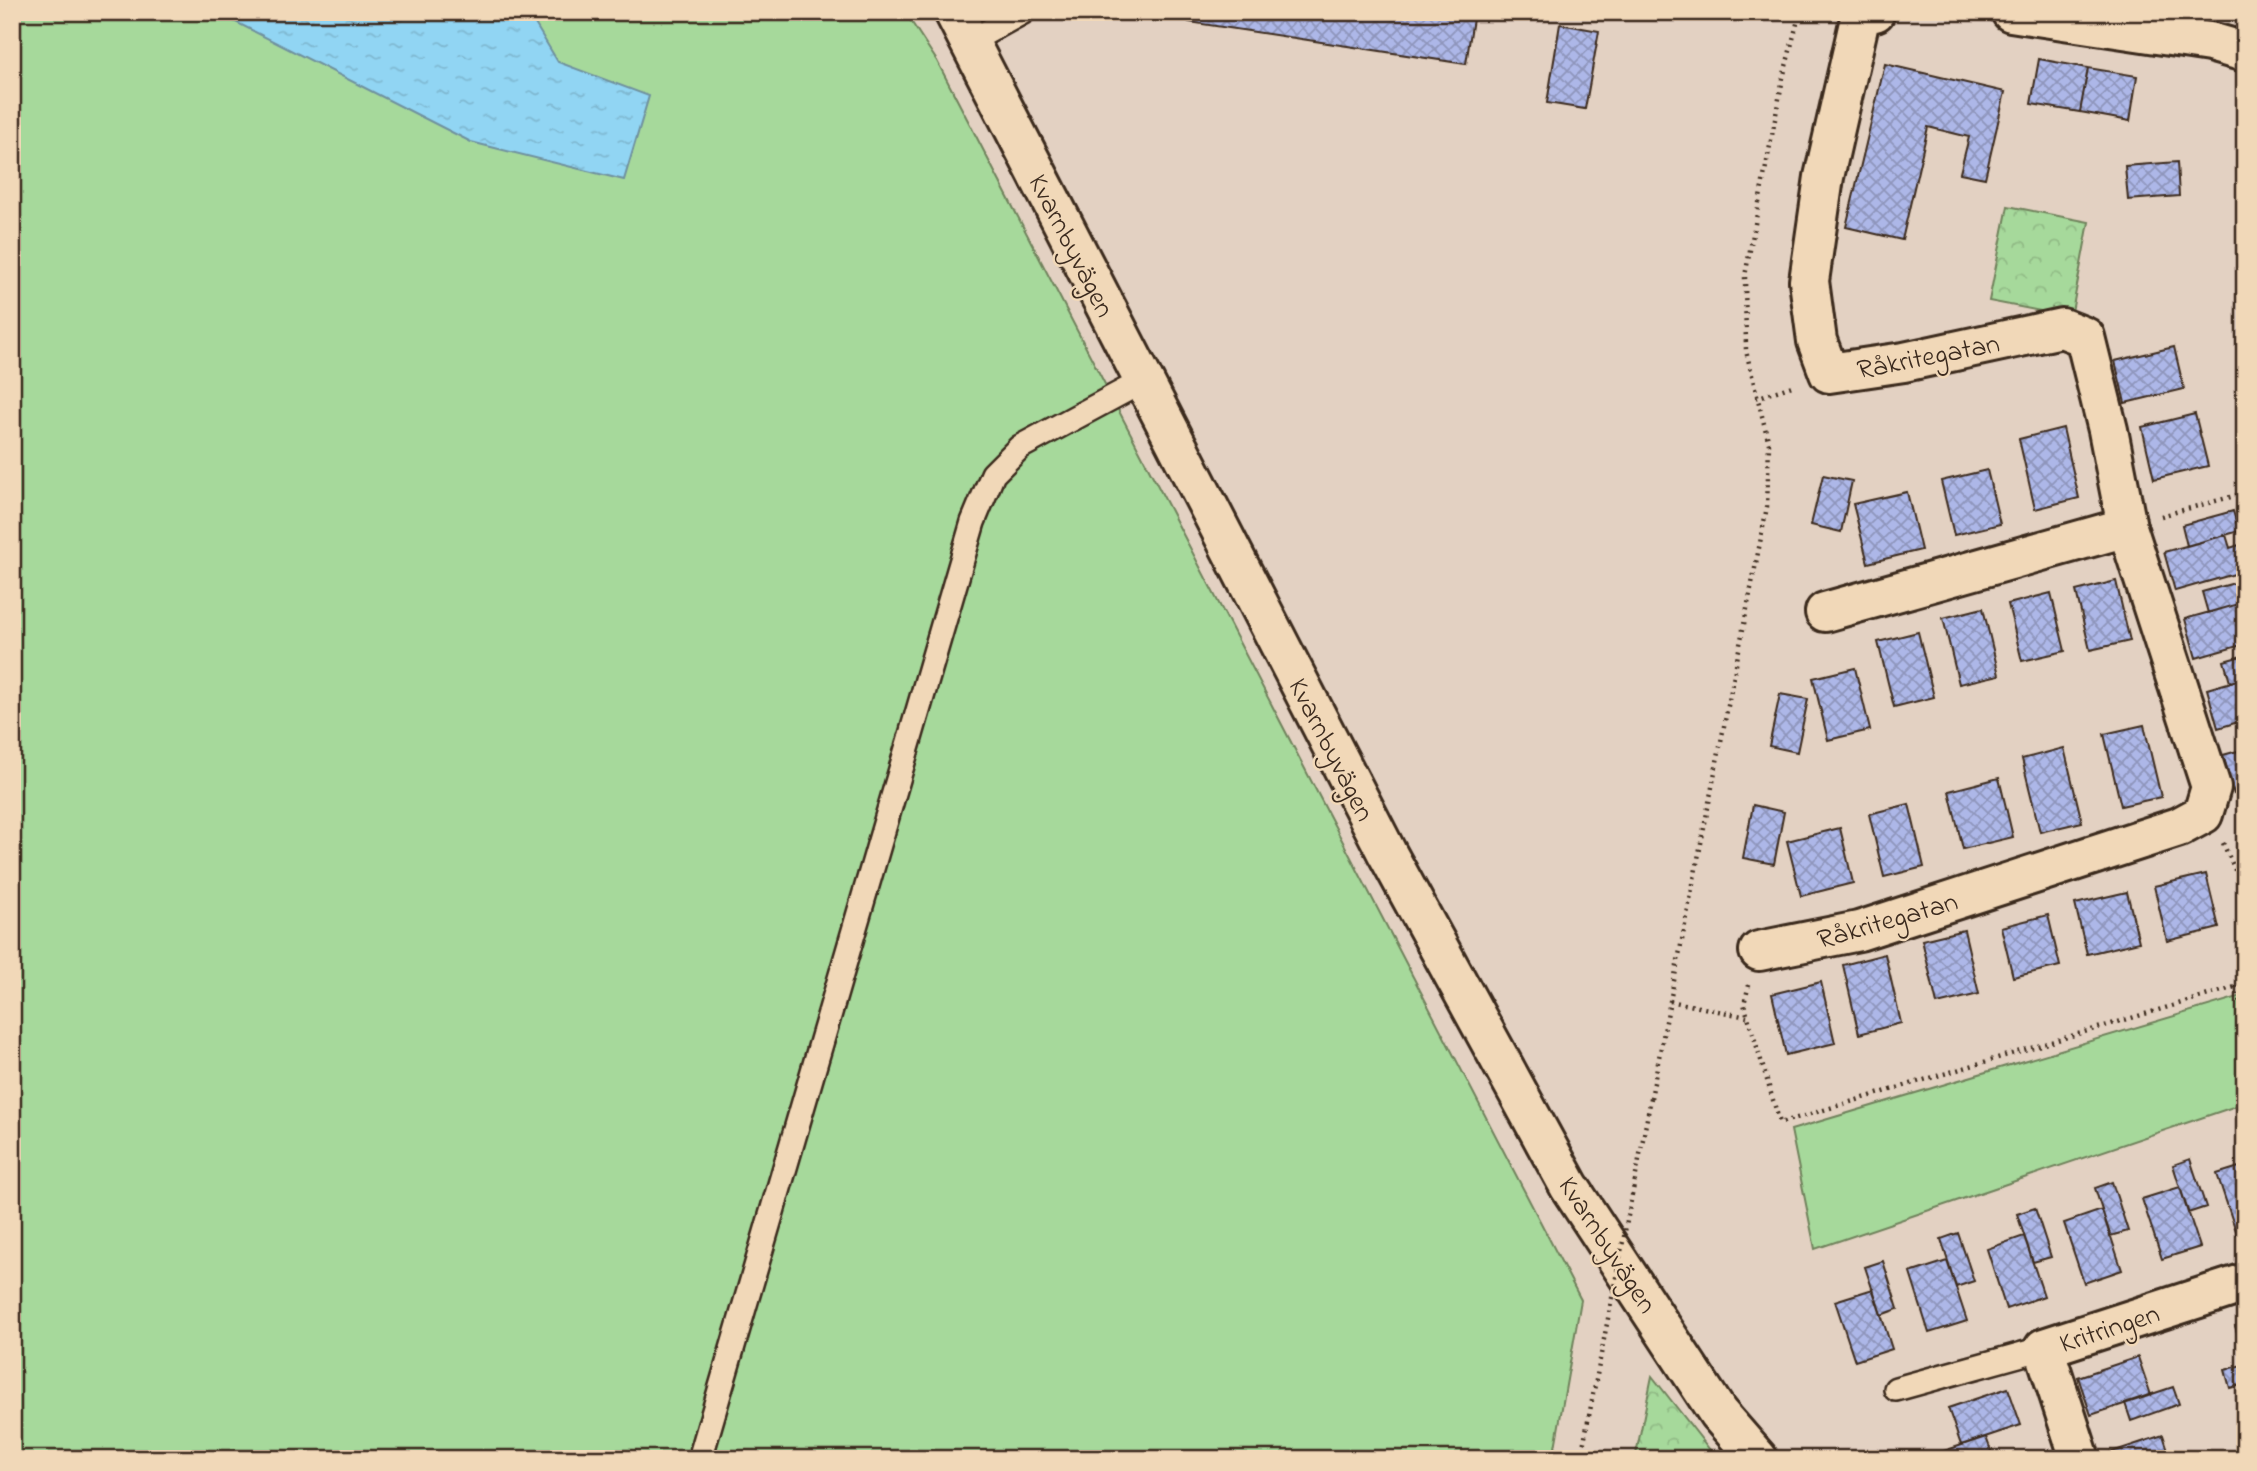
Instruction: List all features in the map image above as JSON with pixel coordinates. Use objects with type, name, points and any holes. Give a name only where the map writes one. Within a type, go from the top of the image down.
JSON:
[{"type":"street","name":"Råkritegatan","points":[[1759,951],[1859,931],[2179,827],[2203,814],[2211,787],[2127,527],[2108,430],[2085,337],[2062,328],[1904,362],[1829,373],[1818,341],[1809,281],[1824,177],[1861,14],[1875,12]]},
{"type":"street","points":[[2011,12],[2210,42],[2245,52]]},
{"type":"street","name":"Kvarnbyvägen","points":[[961,27],[1387,853],[1569,1186],[1718,1413],[1758,1459]]},
{"type":"street","points":[[1825,612],[2127,527]]},
{"type":"street","name":"Kritringen","points":[[2080,1459],[2045,1348],[2245,1283]]},
{"type":"lane","points":[[961,27],[1023,12]]},
{"type":"lane","points":[[701,1459],[978,510],[993,474],[1020,447],[1143,381]]},
{"type":"lane","points":[[1896,1389],[2045,1348]]},
{"type":"path","points":[[1581,1458],[1767,507],[1769,444],[1746,351],[1745,276],[1783,78],[1800,12]]},
{"type":"path","points":[[2127,527],[2245,493]]},
{"type":"path","points":[[2203,814],[2228,851],[2245,893]]},
{"type":"path","points":[[1759,951],[1744,1004],[1780,1123],[2245,984]]},
{"type":"path","points":[[2236,986],[2245,1017]]},
{"type":"path","points":[[1670,1001],[1747,1017]]},
{"type":"green space","points":[[12,12],[905,12],[937,61],[1581,1300],[1553,1459],[12,1459]]},
{"type":"green space","points":[[2008,206],[2089,222],[2071,317],[1989,301]]},
{"type":"green space","points":[[2245,995],[2245,1103],[1815,1249],[1791,1130]]},
{"type":"green space","points":[[1652,1376],[1717,1459],[1635,1459]]},
{"type":"water","points":[[216,12],[528,12],[558,62],[649,96],[624,180],[471,142]]},
{"type":"building","points":[[1191,12],[1474,12],[1466,64],[1189,22]]},
{"type":"building","points":[[1560,24],[1599,31],[1585,109],[1547,103]]},
{"type":"building","points":[[2039,59],[2088,68],[2080,112],[2031,104]]},
{"type":"building","points":[[1885,64],[2005,92],[1985,178],[1960,173],[1969,137],[1928,127],[1902,240],[1846,227]]},
{"type":"building","points":[[2088,68],[2137,76],[2130,121],[2080,112]]},
{"type":"building","points":[[2177,162],[2179,196],[2128,200],[2125,166]]},
{"type":"building","points":[[2174,347],[2184,389],[2125,403],[2115,361]]},
{"type":"building","points":[[2195,414],[2208,466],[2154,479],[2142,427]]},
{"type":"building","points":[[2063,428],[2079,498],[2035,509],[2019,439]]},
{"type":"building","points":[[1987,470],[2000,524],[1954,535],[1941,481]]},
{"type":"building","points":[[1823,475],[1852,481],[1841,532],[1811,525]]},
{"type":"building","points":[[1907,492],[1921,550],[1868,563],[1853,504]]},
{"type":"building","points":[[2233,511],[2239,531],[2187,546],[2182,525]]},
{"type":"building","points":[[2226,535],[2230,548],[2239,545],[2245,571],[2175,591],[2164,552]]},
{"type":"building","points":[[2245,580],[2245,602],[2208,613],[2202,592]]},
{"type":"building","points":[[2116,581],[2130,641],[2090,650],[2076,591]]},
{"type":"building","points":[[2051,593],[2065,651],[2022,661],[2008,604]]},
{"type":"building","points":[[2245,602],[2245,644],[2196,658],[2185,619]]},
{"type":"building","points":[[1983,608],[1999,675],[1959,684],[1943,618]]},
{"type":"building","points":[[1918,632],[1934,697],[1894,707],[1878,642]]},
{"type":"building","points":[[2245,655],[2245,678],[2230,682],[2224,661]]},
{"type":"building","points":[[1855,668],[1870,730],[1828,740],[1813,678]]},
{"type":"building","points":[[2245,678],[2245,720],[2218,728],[2207,689]]},
{"type":"building","points":[[1780,694],[1808,699],[1797,752],[1769,746]]},
{"type":"building","points":[[2144,725],[2161,797],[2121,806],[2104,734]]},
{"type":"building","points":[[2064,748],[2082,822],[2040,832],[2022,759]]},
{"type":"building","points":[[2245,749],[2245,791],[2234,794],[2223,755]]},
{"type":"building","points":[[1999,778],[2013,837],[1963,849],[1949,791]]},
{"type":"building","points":[[1909,804],[1924,867],[1884,877],[1869,814]]},
{"type":"building","points":[[1753,805],[1784,812],[1774,864],[1743,858]]},
{"type":"building","points":[[1840,828],[1853,883],[1801,896],[1787,841]]},
{"type":"building","points":[[2206,874],[2219,928],[2167,941],[2154,886]]},
{"type":"building","points":[[2127,892],[2139,942],[2087,954],[2075,904]]},
{"type":"building","points":[[2048,915],[2060,966],[2013,977],[2001,927]]},
{"type":"building","points":[[1964,930],[1979,994],[1937,1004],[1922,940]]},
{"type":"building","points":[[1885,954],[1901,1023],[1859,1034],[1843,965]]},
{"type":"building","points":[[1821,982],[1835,1043],[1786,1055],[1772,994]]},
{"type":"building","points":[[2190,1159],[2206,1207],[2188,1213],[2173,1165]]},
{"type":"building","points":[[2245,1165],[2245,1232],[2237,1234],[2217,1174]]},
{"type":"building","points":[[2112,1182],[2128,1231],[2110,1236],[2095,1188]]},
{"type":"building","points":[[2180,1187],[2200,1247],[2162,1259],[2142,1199]]},
{"type":"building","points":[[2035,1208],[2051,1257],[2033,1262],[2017,1214]]},
{"type":"building","points":[[2102,1210],[2122,1270],[2084,1283],[2064,1223]]},
{"type":"building","points":[[1958,1233],[1974,1281],[1956,1287],[1941,1239]]},
{"type":"building","points":[[2024,1236],[2044,1296],[2006,1309],[1987,1249]]},
{"type":"building","points":[[1883,1261],[1898,1309],[1881,1315],[1865,1267]]},
{"type":"building","points":[[1947,1261],[1967,1321],[1929,1333],[1910,1273]]},
{"type":"building","points":[[1873,1289],[1892,1349],[1855,1361],[1835,1301]]},
{"type":"building","points":[[2245,1323],[2245,1357],[2235,1326]]},
{"type":"building","points":[[2138,1357],[2151,1395],[2091,1415],[2078,1377]]},
{"type":"building","points":[[2245,1364],[2245,1384],[2230,1388],[2225,1370]]},
{"type":"building","points":[[2173,1387],[2179,1404],[2131,1421],[2125,1403]]},
{"type":"building","points":[[2008,1388],[2021,1425],[1961,1445],[1948,1408]]},
{"type":"building","points":[[2163,1435],[2171,1459],[2104,1459],[2103,1455]]},
{"type":"building","points":[[1986,1437],[1992,1454],[1980,1459],[1940,1459],[1938,1453]]}]
